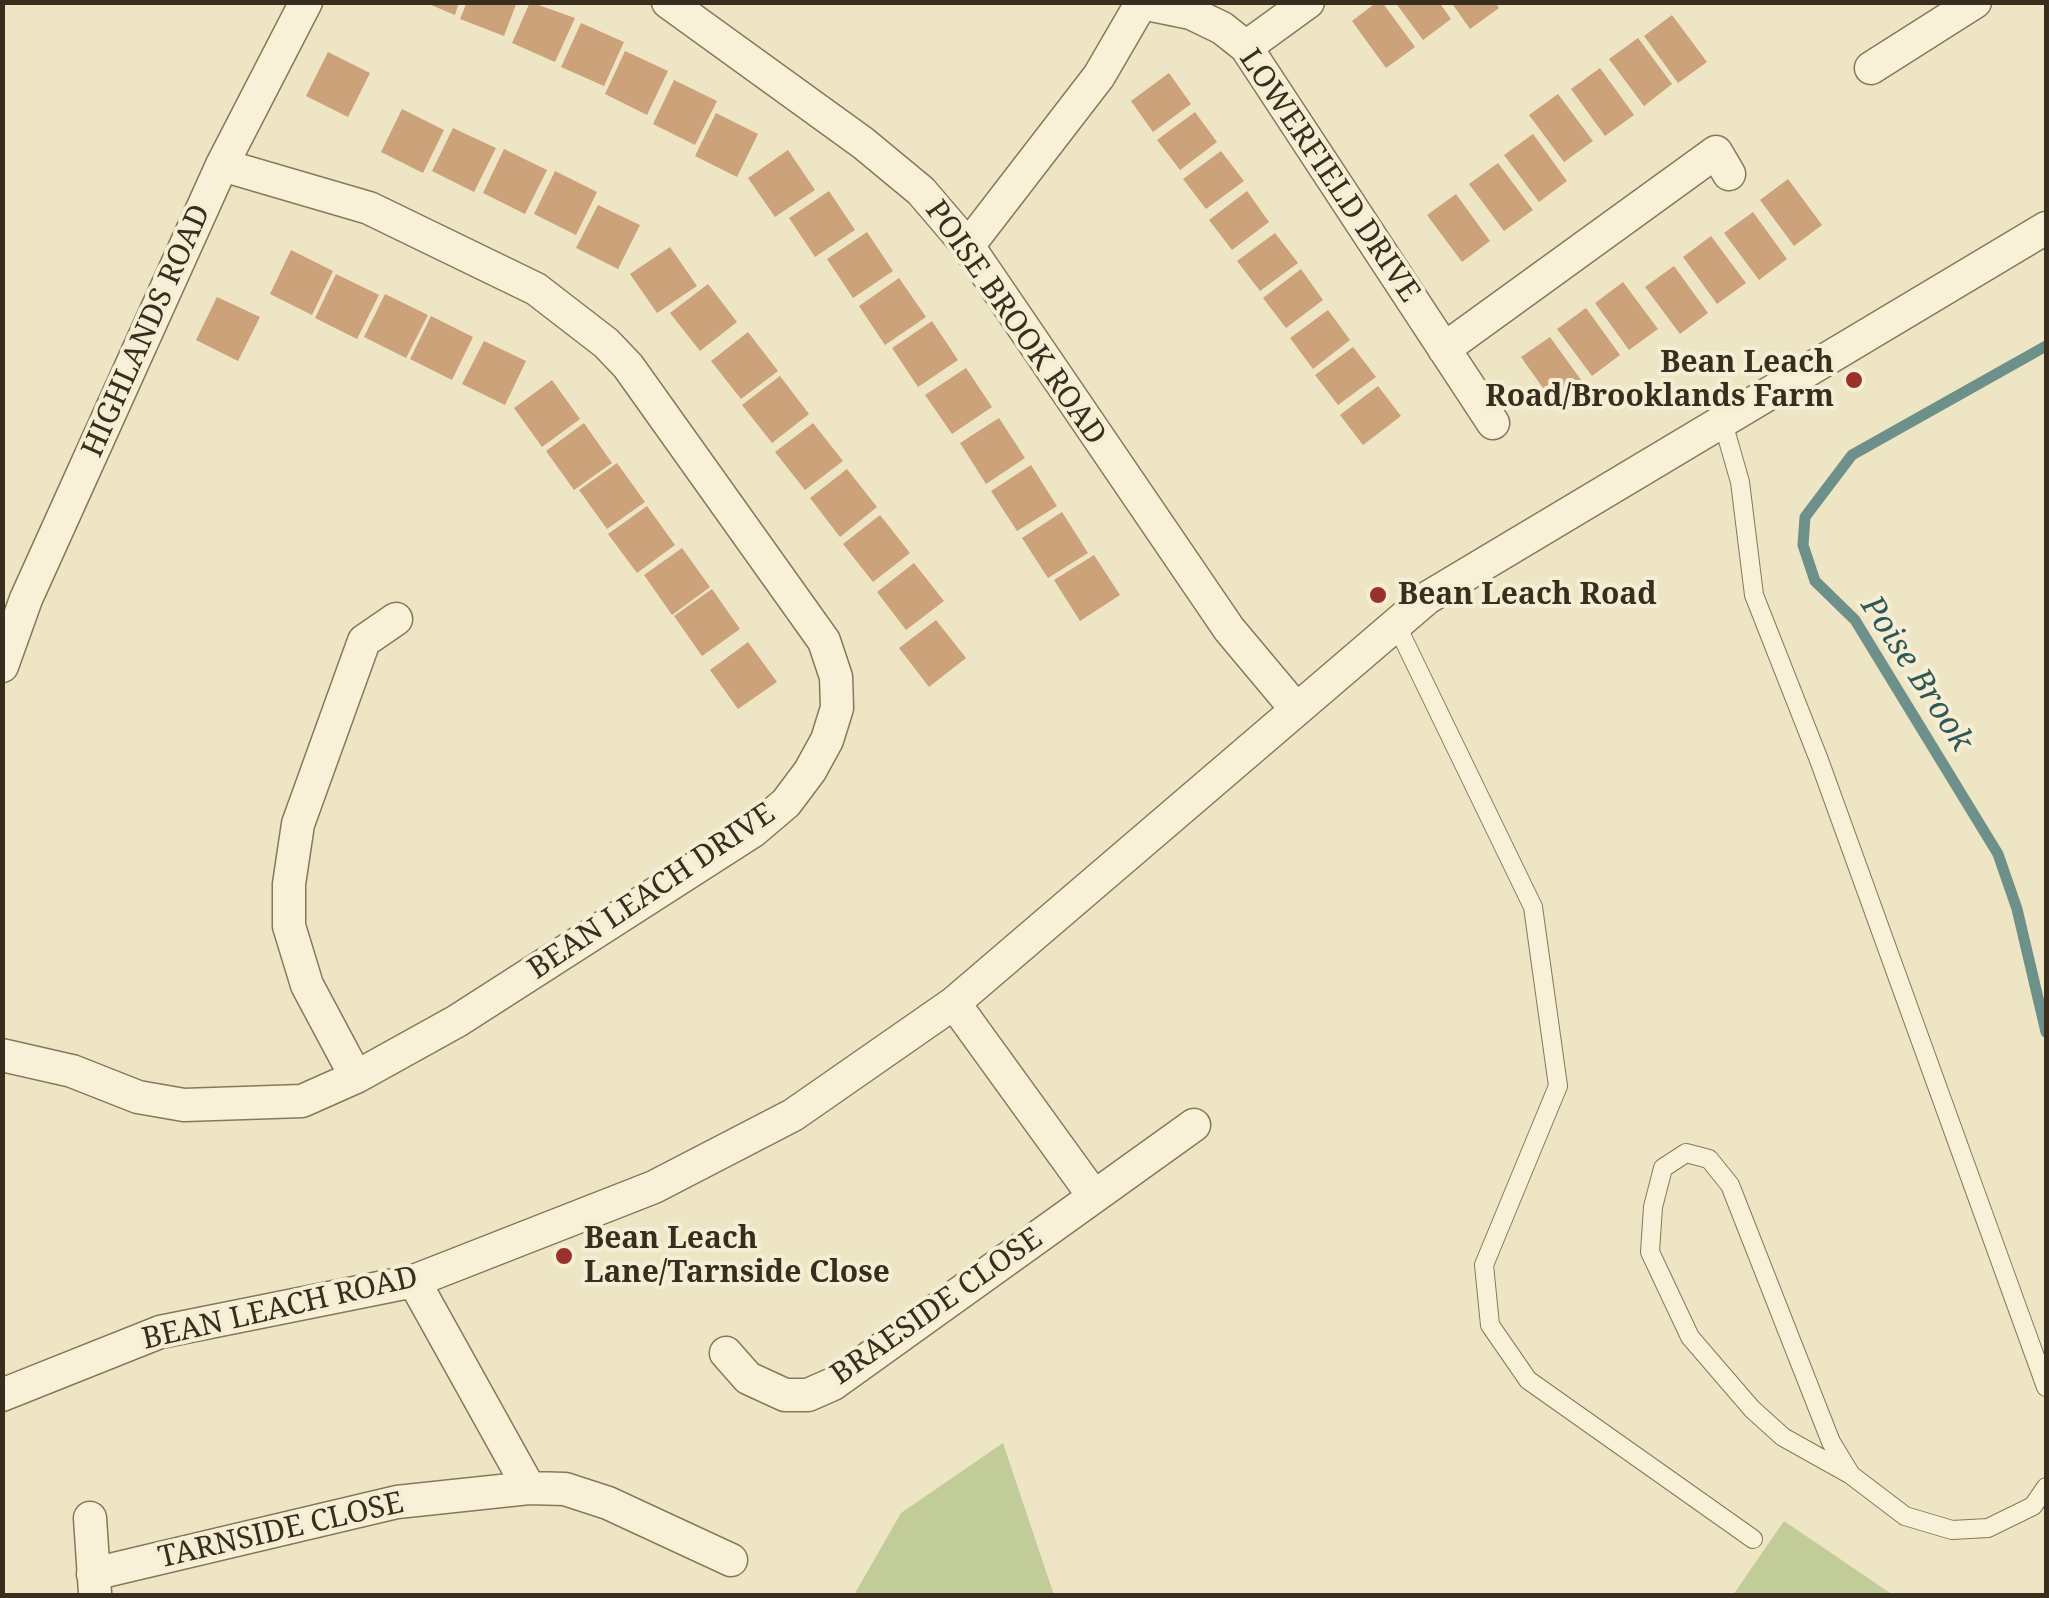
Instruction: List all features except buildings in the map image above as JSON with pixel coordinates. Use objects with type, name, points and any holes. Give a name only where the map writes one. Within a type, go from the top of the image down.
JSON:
[{"type":"street","name":"HIGHLANDS ROAD","points":[[2,666],[14,594],[222,165],[306,2]]},
{"type":"street","name":"POISE BROOK ROAD","points":[[668,2],[863,143],[921,191],[968,246],[1229,629],[1296,709]]},
{"type":"street","points":[[1246,48],[1308,2]]},
{"type":"street","points":[[1871,68],[1931,14],[1975,2]]},
{"type":"street","points":[[968,246],[1099,76],[1142,3]]},
{"type":"street","name":"LOWERFIELD DRIVE","points":[[1142,3],[1191,14],[1222,28],[1246,48],[1493,423]]},
{"type":"street","points":[[1444,349],[1717,152]]},
{"type":"street","name":"BEAN LEACH DRIVE","points":[[2,1054],[72,1071],[138,1097],[184,1105],[302,1101],[356,1077],[456,1021],[752,831],[786,803],[827,740],[837,708],[836,677],[824,642],[628,366],[606,344],[536,289],[369,208],[222,165]]},
{"type":"street","name":"BEAN LEACH ROAD","points":[[3,1392],[160,1332],[414,1281],[654,1187],[793,1115],[954,1002],[1395,622],[1722,419],[2046,228]]},
{"type":"street","points":[[356,1077],[307,985],[289,926],[289,884],[298,824],[364,641],[396,618]]},
{"type":"street","points":[[954,1002],[1093,1195]]},
{"type":"street","name":"BRAESIDE CLOSE","points":[[728,1352],[764,1388],[785,1395],[808,1394],[833,1384],[1194,1125]]},
{"type":"street","points":[[414,1281],[530,1488]]},
{"type":"street","name":"TARNSIDE CLOSE","points":[[90,1518],[94,1585],[397,1502],[530,1488],[566,1489],[608,1503],[731,1560]]},
{"type":"lane","points":[[1722,419],[1740,482],[1754,596],[1819,760],[2046,1388]]},
{"type":"lane","points":[[1395,622],[1532,907],[1558,1086],[1484,1265],[1490,1326],[1528,1380],[1753,1539]]},
{"type":"lane","points":[[1852,1475],[1831,1442],[1730,1184],[1709,1159],[1686,1153],[1663,1168],[1653,1207],[1650,1252],[1665,1291],[1690,1337],[1752,1409],[1799,1447],[1852,1475],[1906,1516],[1952,1530],[1988,1528],[2034,1506],[2046,1487]]},
{"type":"green space","points":[[1003,1443],[1054,1595],[854,1595],[901,1513]]},
{"type":"green space","points":[[1784,1521],[1893,1595],[1733,1595]]},
{"type":"waterway","name":"Poise Brook","points":[[2046,346],[1852,455],[1805,517],[1803,545],[1815,581],[1855,620],[1998,854],[2017,909],[2046,1032]]},
{"type":"place","name":"Bean Leach Road/Brooklands Farm","points":[[1854,380]]},
{"type":"place","name":"Bean Leach Road","points":[[1378,595]]},
{"type":"place","name":"Bean Leach Lane/Tarnside Close","points":[[564,1256]]}]
